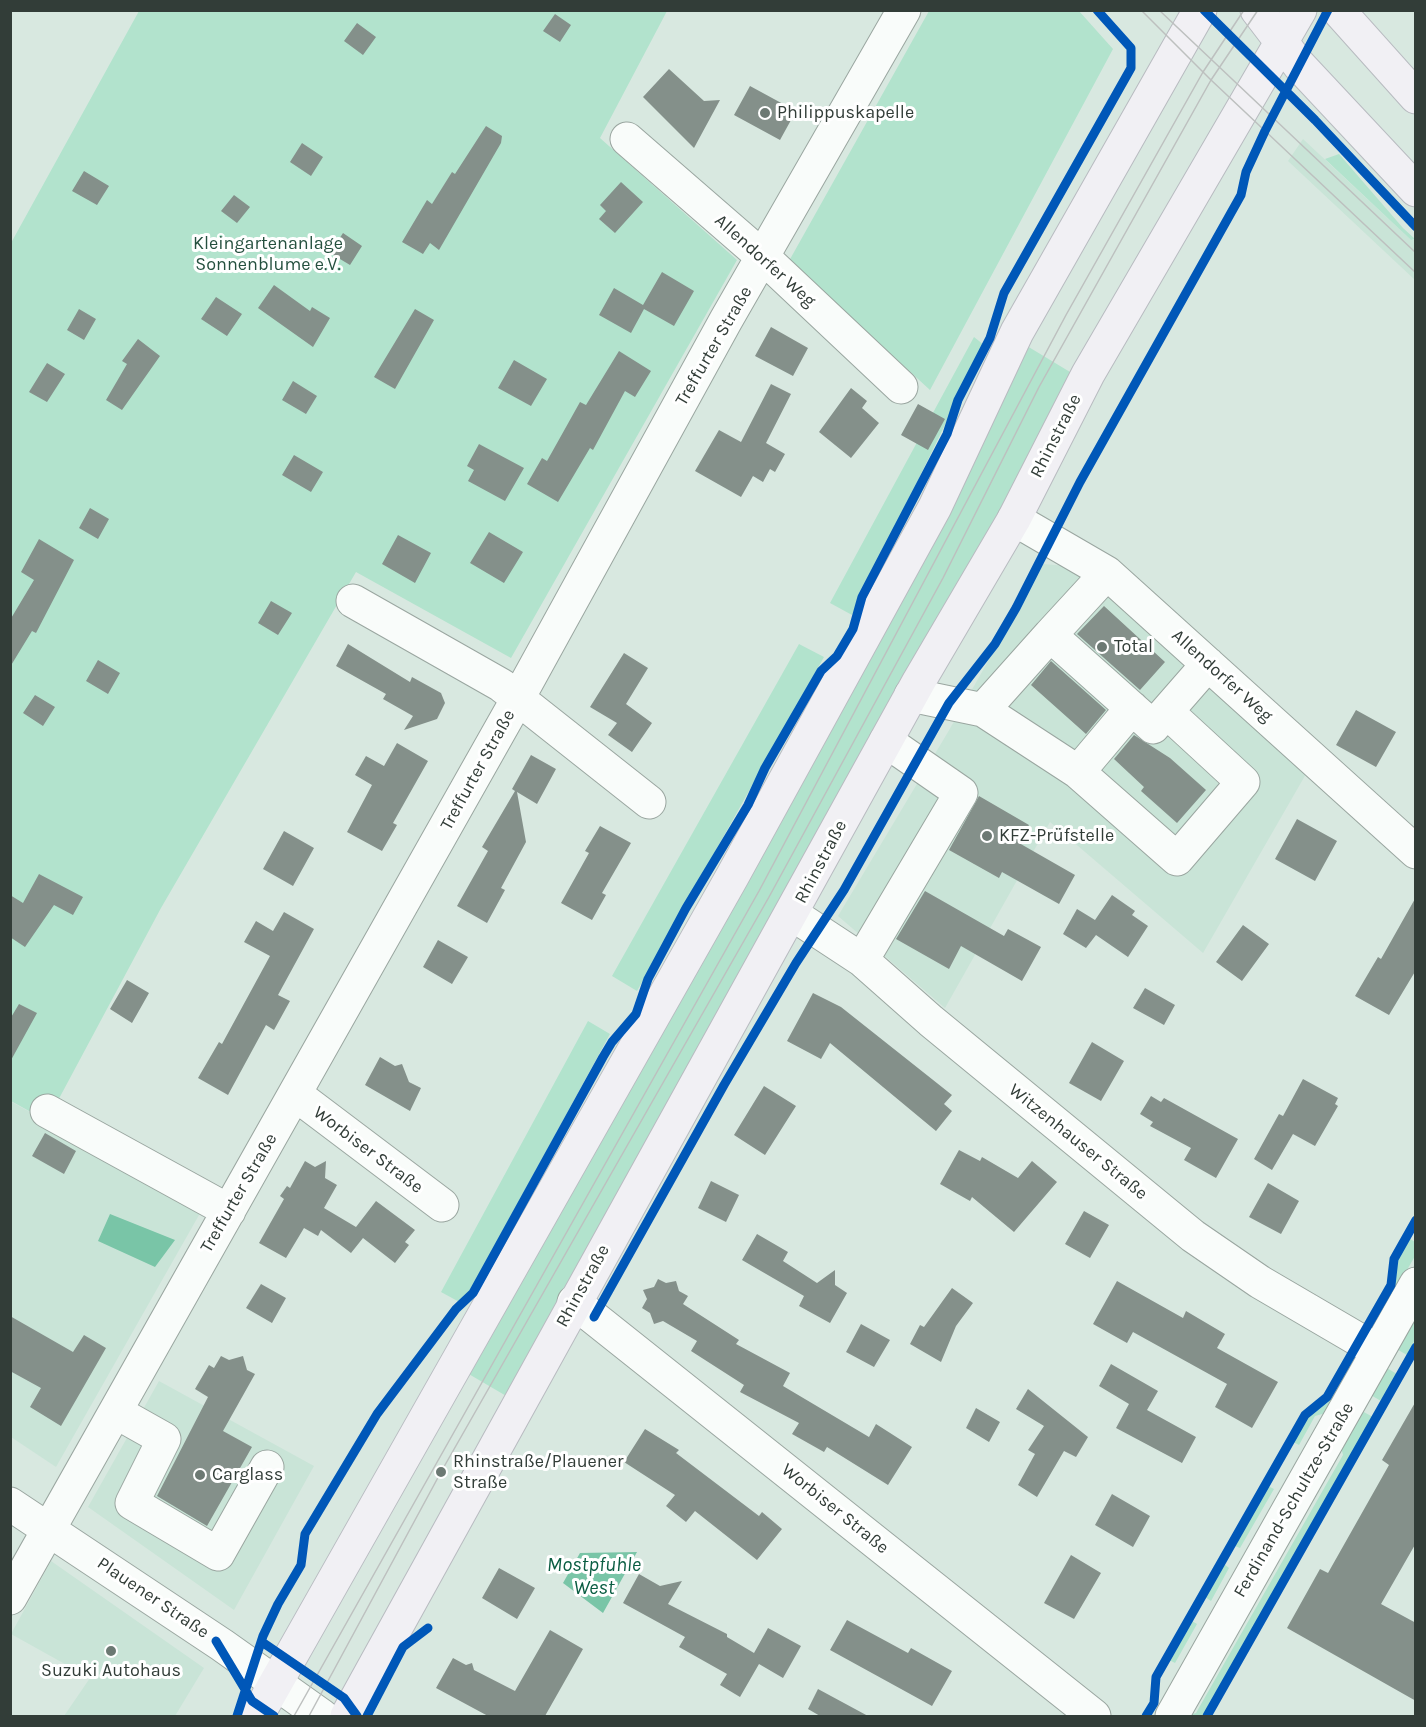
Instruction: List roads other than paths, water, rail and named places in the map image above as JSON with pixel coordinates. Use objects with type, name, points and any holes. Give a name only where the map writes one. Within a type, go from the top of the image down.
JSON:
[{"type":"main road","points":[[257,1716],[732,877],[935,507],[1017,332],[1200,10]]},
{"type":"main road","points":[[1257,10],[1299,64],[1416,190]]},
{"type":"main road","name":"Rhinstraße","points":[[347,1716],[911,695],[1014,519],[1088,374],[1229,137],[1300,10]]},
{"type":"main road","points":[[1338,10],[1416,97]]},
{"type":"street","name":"Treffurter Straße","points":[[10,1598],[518,700],[726,320],[764,258],[904,10]]},
{"type":"street","name":"Allendorfer Weg","points":[[627,139],[764,258],[901,387]]},
{"type":"street","name":"Allendorfer Weg","points":[[1014,519],[1107,573],[1416,852]]},
{"type":"street","points":[[983,710],[1107,573]]},
{"type":"street","points":[[352,601],[501,685],[649,802]]},
{"type":"street","points":[[1050,635],[1154,727],[1208,664]]},
{"type":"street","points":[[911,695],[983,710],[1078,772],[1177,859],[1244,782],[1167,712]]},
{"type":"street","points":[[1078,772],[1132,708]]},
{"type":"street","points":[[862,960],[961,793],[886,741]]},
{"type":"street","name":"Witzenhauser Straße","points":[[792,914],[862,960],[931,1021],[1193,1236],[1260,1282],[1378,1351]]},
{"type":"street","name":"Worbiser Straße","points":[[295,1094],[442,1205]]},
{"type":"street","points":[[47,1111],[229,1211]]},
{"type":"street","name":"Ferdinand-Schultze-Straße","points":[[1172,1716],[1416,1284]]},
{"type":"street","name":"Worbiser Straße","points":[[574,1302],[1094,1716]]},
{"type":"street","points":[[116,1412],[164,1439],[132,1503],[218,1554],[267,1467]]},
{"type":"street","name":"Plauener Straße","points":[[10,1504],[222,1645],[322,1716]]},
{"type":"water","points":[[110,1214],[175,1240],[155,1267],[98,1241]]},
{"type":"water","name":"Mostpfuhle West","points":[[637,1552],[603,1613],[563,1583],[580,1553]]},
{"type":"tram line","points":[[1141,10],[1211,80],[1416,273]]},
{"type":"tram line","points":[[1159,10],[1416,253]]},
{"type":"tram line","points":[[294,1716],[759,891],[1066,315],[1203,72],[1244,10]]},
{"type":"tram line","points":[[309,1716],[441,1472],[769,897],[943,578],[1039,387],[1211,80],[1258,10]]},
{"type":"place","name":"Philippuskapelle","points":[[765,113]]},
{"type":"place","name":"Total","points":[[1102,647]]},
{"type":"place","name":"KFZ-Prüfstelle","points":[[987,836]]},
{"type":"place","name":"Rhinstraße/Plauener Straße","points":[[441,1472]]},
{"type":"place","name":"Carglass","points":[[200,1475]]},
{"type":"place","name":"Suzuki Autohaus","points":[[111,1651]]},
{"type":"park label","name":"Kleingartenanlage Sonnenblume e.V.","points":[[268,254]]}]
